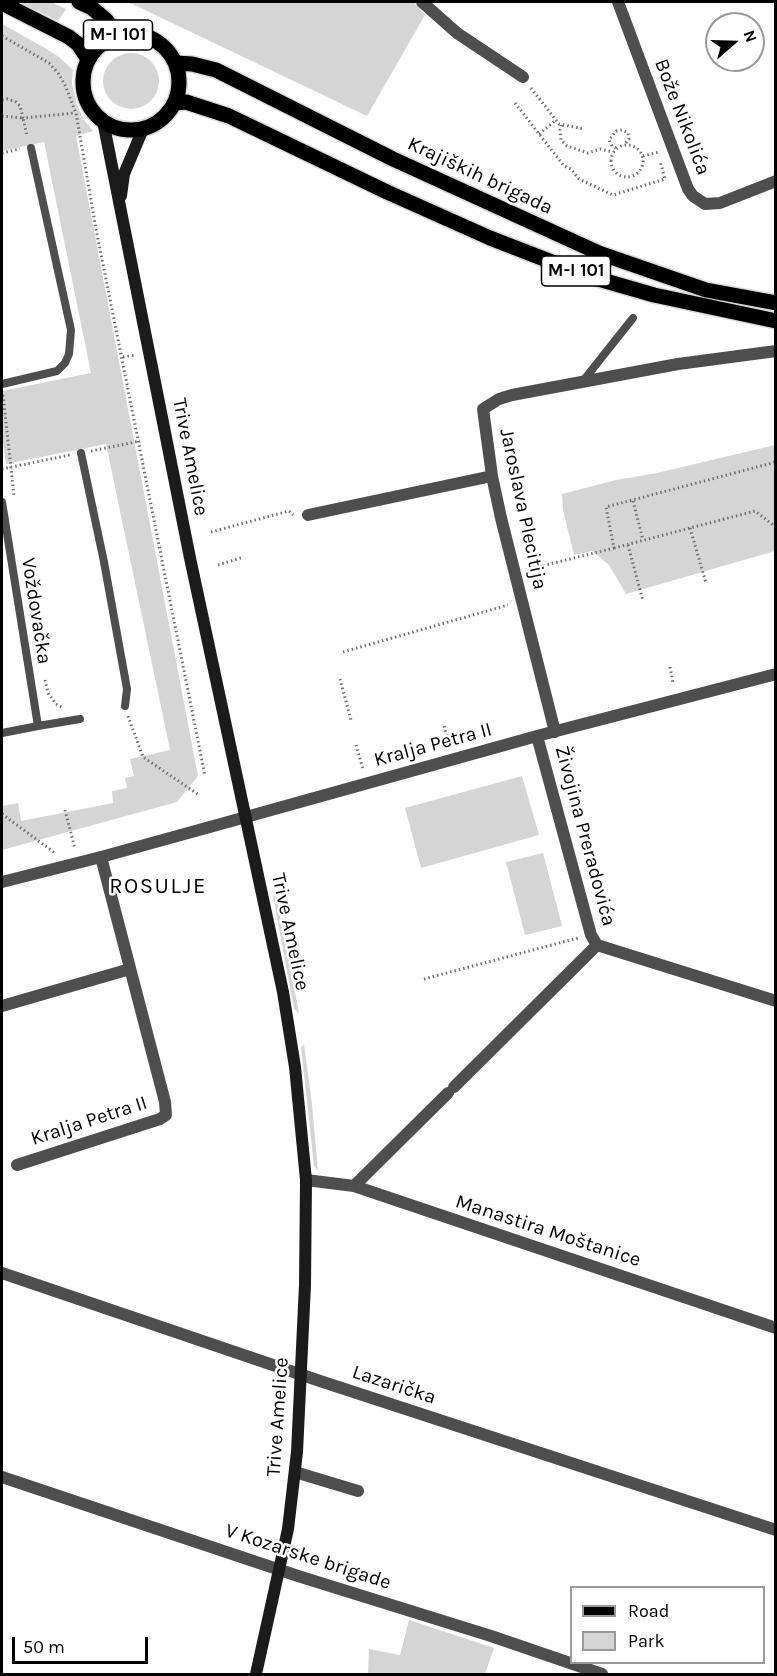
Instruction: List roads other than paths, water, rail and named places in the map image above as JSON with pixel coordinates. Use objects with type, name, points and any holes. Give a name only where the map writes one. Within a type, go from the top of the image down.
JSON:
[{"type":"main road","name":"M-I 101","points":[[80,2],[92,8],[106,20],[118,35]]},
{"type":"main road","name":"M-I 101","points":[[2,3],[69,37],[88,59]]},
{"type":"main road","name":"M-I 101","points":[[103,121],[87,104],[82,89],[83,74],[88,59],[95,48],[118,35],[132,33],[146,35],[168,51],[176,63],[179,90],[175,103],[186,102],[201,105],[229,116],[387,192],[490,238],[588,276],[654,295],[776,321]]},
{"type":"main road","name":"Krajiških brigada","points":[[176,63],[216,70],[393,159],[599,253],[706,290],[776,303]]},
{"type":"main road","points":[[103,121],[124,130],[143,129],[154,125],[166,116],[175,103]]},
{"type":"main road","name":"Trive Amelice","points":[[103,121],[190,558],[290,1029],[306,1180],[305,1285],[295,1472],[288,1529],[256,1674]]},
{"type":"main road","name":"Trive Amelice","points":[[120,206],[124,174],[143,129]]},
{"type":"street","points":[[422,2],[457,33],[523,77]]},
{"type":"street","name":"Bože Nikolića","points":[[618,2],[684,179],[693,196],[705,204],[720,203],[776,181]]},
{"type":"street","name":"Jaroslava Plecitija","points":[[555,732],[492,476],[483,409],[512,394],[678,364],[776,351]]},
{"type":"street","points":[[302,516],[492,476]]},
{"type":"street","name":"Kralja Petra II","points":[[2,882],[101,857],[537,736],[776,674]]},
{"type":"street","name":"Živojina Preradovića","points":[[537,736],[594,940]]},
{"type":"street","name":"Kralja Petra II","points":[[16,1165],[160,1119],[166,1115],[165,1102],[101,857]]},
{"type":"street","name":"Živojina Preradovića","points":[[594,940],[776,1001]]},
{"type":"street","name":"Živojina Preradovića","points":[[354,1186],[451,1090],[594,940]]},
{"type":"street","points":[[2,1006],[130,969]]},
{"type":"street","name":"Manastira Moštanice","points":[[306,1180],[354,1186],[776,1328]]},
{"type":"street","name":"Lazarička","points":[[2,1273],[776,1530]]},
{"type":"street","points":[[295,1472],[358,1491]]},
{"type":"street","name":"V Kozarske brigade","points":[[2,1477],[279,1570],[570,1663]]},
{"type":"street","name":"V Kozarske brigade","points":[[573,1664],[602,1674]]},
{"type":"lane","points":[[2,384],[57,371],[65,363],[69,354],[71,330],[31,148]]},
{"type":"lane","points":[[583,381],[633,318]]},
{"type":"lane","points":[[81,453],[127,689],[124,706]]},
{"type":"lane","name":"Voždovačka","points":[[2,502],[38,726]]},
{"type":"lane","points":[[2,733],[80,719]]},
{"type":"district","name":"ROSULJE","points":[[158,887]]}]
